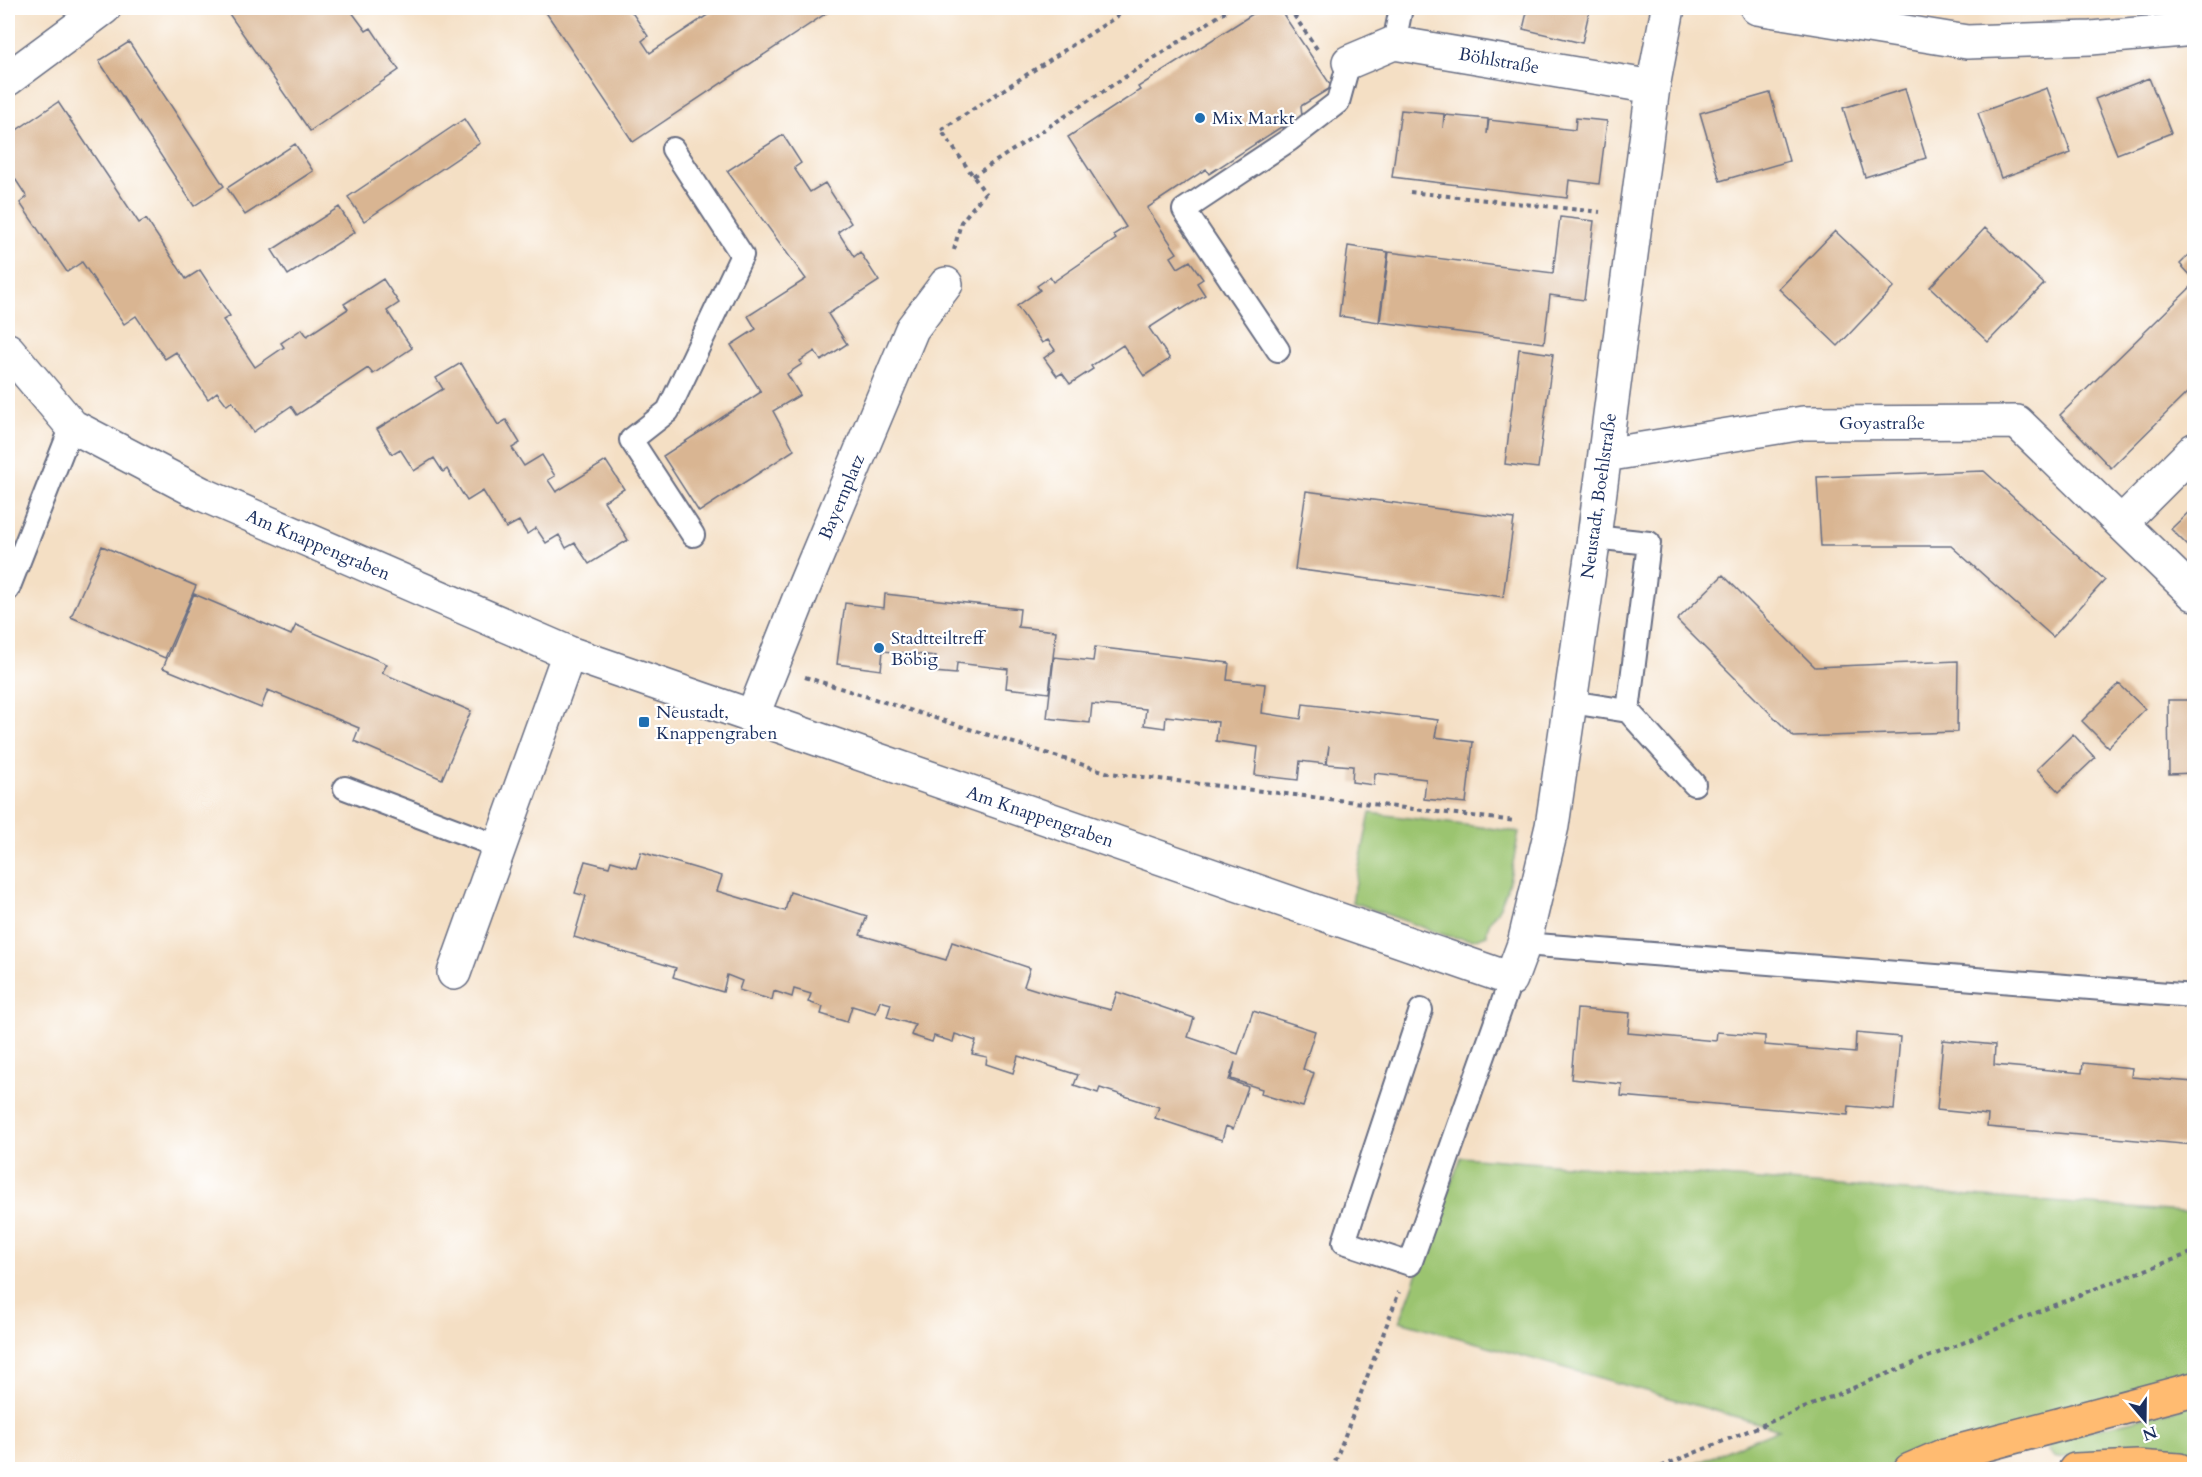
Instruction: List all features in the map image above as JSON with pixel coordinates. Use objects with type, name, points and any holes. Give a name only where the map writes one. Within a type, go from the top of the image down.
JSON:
[{"type":"main road","points":[[1910,1470],[1945,1455],[2194,1389]]},
{"type":"main road","points":[[2075,1470],[2137,1467],[2179,1470]]},
{"type":"street","name":"Neustadt, Boehlstraße","points":[[1511,979],[1524,945],[1552,826],[1594,537],[1653,87],[1668,8]]},
{"type":"street","points":[[1757,8],[1967,42],[2091,38],[2183,30],[2194,27]]},
{"type":"street","points":[[8,80],[85,13]]},
{"type":"street","points":[[1349,62],[1394,43]]},
{"type":"street","name":"Böhlstraße","points":[[1394,43],[1653,87]]},
{"type":"street","name":"Bayernplatz","points":[[752,717],[912,329],[946,284]]},
{"type":"street","name":"Am Knappengraben","points":[[8,350],[72,426],[202,494],[569,653],[1511,979]]},
{"type":"street","name":"Goyastraße","points":[[1605,455],[1803,423],[2017,422],[2194,594]]},
{"type":"street","points":[[2121,523],[2194,450]]},
{"type":"street","points":[[454,973],[569,653]]},
{"type":"lane","points":[[1394,43],[1401,8]]},
{"type":"lane","points":[[1278,350],[1184,210],[1289,140],[1338,102],[1349,62]]},
{"type":"lane","points":[[673,149],[742,255],[668,411],[631,440],[693,535]]},
{"type":"lane","points":[[8,589],[72,426]]},
{"type":"lane","points":[[1594,537],[1649,543],[1628,711]]},
{"type":"lane","points":[[1570,702],[1628,711],[1694,784]]},
{"type":"lane","points":[[345,788],[500,847]]},
{"type":"lane","points":[[1524,945],[2194,996]]},
{"type":"lane","points":[[1421,1010],[1344,1242],[1410,1264],[1511,979]]},
{"type":"path","points":[[946,284],[961,222],[985,193],[941,130],[1130,8]]},
{"type":"path","points":[[972,176],[1231,8]]},
{"type":"path","points":[[1288,8],[1323,58],[1349,62]]},
{"type":"path","points":[[1410,192],[1636,216]]},
{"type":"path","points":[[772,667],[1109,772],[1552,826]]},
{"type":"path","points":[[1653,1470],[2089,1291],[2194,1252]]},
{"type":"path","points":[[1332,1470],[1410,1264]]},
{"type":"green space","points":[[1370,813],[1519,832],[1507,889],[1489,923],[1487,935],[1473,940],[1447,936],[1352,902]]},
{"type":"green space","points":[[1461,1157],[2194,1213],[2194,1380],[1935,1449],[1881,1469],[1683,1469],[1779,1429],[1400,1321]]},
{"type":"green space","points":[[2194,1405],[2194,1455],[2125,1453],[2056,1458],[2048,1450],[2051,1440]]},
{"type":"building","points":[[225,8],[349,8],[366,31],[371,28],[399,70],[310,131]]},
{"type":"building","points":[[543,8],[629,8],[648,36],[642,41],[650,53],[718,8],[834,8],[633,142]]},
{"type":"building","name":"Mix Markt","points":[[1262,8],[1279,8],[1332,87],[1301,106],[1303,128],[1281,127],[1209,174],[1206,169],[1147,208],[1177,253],[1171,257],[1178,268],[1190,261],[1203,279],[1197,283],[1205,295],[1149,328],[1170,359],[1144,376],[1123,345],[1091,366],[1093,369],[1070,384],[1062,373],[1057,376],[1044,358],[1055,350],[1048,340],[1042,343],[1017,306],[1040,290],[1037,286],[1050,277],[1053,282],[1116,239],[1113,235],[1126,227],[1068,137],[1140,90],[1138,87]]},
{"type":"building","points":[[1528,8],[1590,8],[1582,43],[1523,29]]},
{"type":"building","points":[[129,42],[224,186],[194,206],[99,61]]},
{"type":"building","points":[[2149,78],[2171,133],[2117,154],[2095,99]]},
{"type":"building","points":[[2047,88],[2071,153],[2001,178],[1978,113]]},
{"type":"building","points":[[1905,89],[1926,158],[1865,177],[1843,108]]},
{"type":"building","points":[[1770,93],[1789,161],[1720,181],[1700,113]]},
{"type":"building","points":[[58,102],[139,223],[146,219],[186,279],[200,270],[230,316],[223,320],[255,367],[284,347],[281,343],[302,329],[307,336],[348,309],[344,304],[383,279],[399,303],[387,311],[412,348],[373,374],[368,368],[297,415],[291,406],[253,432],[232,401],[227,405],[217,392],[208,399],[176,352],[165,359],[136,316],[124,324],[82,262],[67,272],[20,203],[27,197],[8,168],[8,136]]},
{"type":"building","points":[[1401,110],[1444,114],[1443,128],[1445,115],[1488,119],[1487,134],[1489,120],[1575,130],[1576,118],[1607,121],[1599,184],[1569,180],[1567,198],[1392,177]]},
{"type":"building","points":[[464,119],[480,143],[364,221],[348,197]]},
{"type":"building","points":[[783,135],[801,163],[794,168],[810,192],[825,183],[851,223],[838,232],[854,257],[860,252],[879,281],[828,314],[847,344],[821,361],[815,351],[787,374],[800,395],[773,411],[794,450],[699,512],[663,456],[761,392],[731,345],[756,329],[748,316],[806,279],[727,171]]},
{"type":"building","points":[[295,144],[313,171],[245,215],[227,188]]},
{"type":"building","points":[[339,207],[355,232],[288,275],[272,250]]},
{"type":"building","points":[[1560,217],[1594,221],[1584,300],[1550,295],[1544,343],[1380,322],[1389,252],[1553,273]]},
{"type":"building","points":[[1985,228],[2044,284],[1988,342],[1930,287]]},
{"type":"building","points":[[1835,231],[1894,287],[1838,346],[1779,289]]},
{"type":"building","points":[[1348,246],[1388,252],[1379,322],[1339,316]]},
{"type":"building","points":[[2194,250],[2194,279],[2180,264]]},
{"type":"building","points":[[2194,284],[2194,386],[2111,468],[2060,415]]},
{"type":"building","points":[[1519,349],[1553,354],[1538,468],[1505,464]]},
{"type":"building","points":[[461,363],[498,425],[506,420],[520,443],[512,448],[524,466],[542,455],[555,476],[548,480],[556,492],[606,461],[624,489],[604,501],[628,540],[589,564],[575,543],[566,548],[559,535],[546,543],[536,528],[527,534],[519,521],[506,528],[483,491],[467,501],[447,469],[443,472],[434,458],[414,471],[400,449],[392,454],[377,429],[443,389],[436,378]]},
{"type":"building","points":[[1984,471],[2105,580],[2053,637],[1951,546],[1821,546],[1817,477]]},
{"type":"building","points":[[1306,491],[1514,519],[1503,597],[1295,569]]},
{"type":"building","points":[[2194,507],[2194,552],[2171,529]]},
{"type":"building","points":[[102,546],[196,586],[165,658],[71,617]]},
{"type":"building","points":[[1723,575],[1815,667],[1958,661],[1957,732],[1794,737],[1677,620]]},
{"type":"building","points":[[194,594],[291,635],[296,625],[387,664],[382,673],[471,711],[442,779],[354,741],[359,728],[268,690],[261,708],[163,668]]},
{"type":"building","points":[[885,594],[1020,609],[1018,627],[1056,631],[1049,693],[1006,688],[1008,669],[957,663],[956,674],[934,672],[936,656],[883,651],[881,670],[837,664],[845,603],[884,608]]},
{"type":"building","points":[[1095,647],[1229,663],[1227,680],[1265,684],[1262,713],[1301,719],[1303,704],[1438,720],[1435,737],[1473,742],[1466,803],[1424,799],[1426,779],[1375,773],[1374,785],[1352,782],[1353,766],[1327,764],[1329,746],[1326,764],[1300,761],[1298,780],[1255,775],[1258,747],[1216,741],[1218,722],[1166,716],[1165,728],[1144,725],[1146,709],[1092,704],[1090,723],[1047,718],[1054,657],[1093,661]]},
{"type":"building","points":[[2119,684],[2145,709],[2108,747],[2082,721]]},
{"type":"building","points":[[2168,700],[2194,700],[2194,773],[2169,774]]},
{"type":"building","points":[[2073,734],[2095,758],[2059,792],[2037,769]]},
{"type":"building","points":[[641,852],[722,876],[717,891],[785,911],[790,892],[867,916],[860,935],[946,960],[952,942],[1030,968],[1024,986],[1056,996],[1111,1010],[1117,992],[1194,1018],[1188,1037],[1238,1054],[1253,1011],[1315,1031],[1303,1069],[1314,1073],[1303,1107],[1261,1094],[1262,1089],[1231,1079],[1235,1062],[1229,1080],[1248,1087],[1233,1129],[1226,1126],[1222,1140],[1155,1118],[1159,1107],[1100,1088],[1098,1093],[1074,1085],[1078,1075],[1018,1056],[1013,1073],[986,1064],[987,1057],[972,1054],[976,1041],[955,1034],[953,1042],[934,1036],[932,1042],[911,1035],[915,1025],[887,1017],[891,1004],[880,1001],[876,1013],[852,1006],[847,1022],[821,1014],[823,1007],[808,1002],[811,994],[794,989],[792,997],[774,991],[772,1000],[739,990],[742,981],[727,975],[723,992],[673,977],[676,968],[574,937],[586,896],[575,893],[585,861],[609,867],[611,861],[636,868]]},
{"type":"building","points":[[1577,1009],[1630,1013],[1628,1033],[1716,1041],[1717,1032],[1765,1036],[1765,1045],[1855,1053],[1856,1033],[1900,1037],[1894,1110],[1849,1106],[1848,1115],[1621,1096],[1622,1084],[1571,1079]]},
{"type":"building","points":[[1943,1040],[1995,1045],[1994,1065],[2082,1073],[2083,1063],[2132,1068],[2131,1077],[2194,1082],[2194,1145],[1987,1127],[1988,1115],[1937,1110]]},
{"type":"place","name":"Mix Markt","points":[[1200,118]]},
{"type":"place","name":"Stadtteiltreff Böbig","points":[[879,648]]},
{"type":"place","name":"Neustadt, Knappengraben","points":[[644,722]]}]
